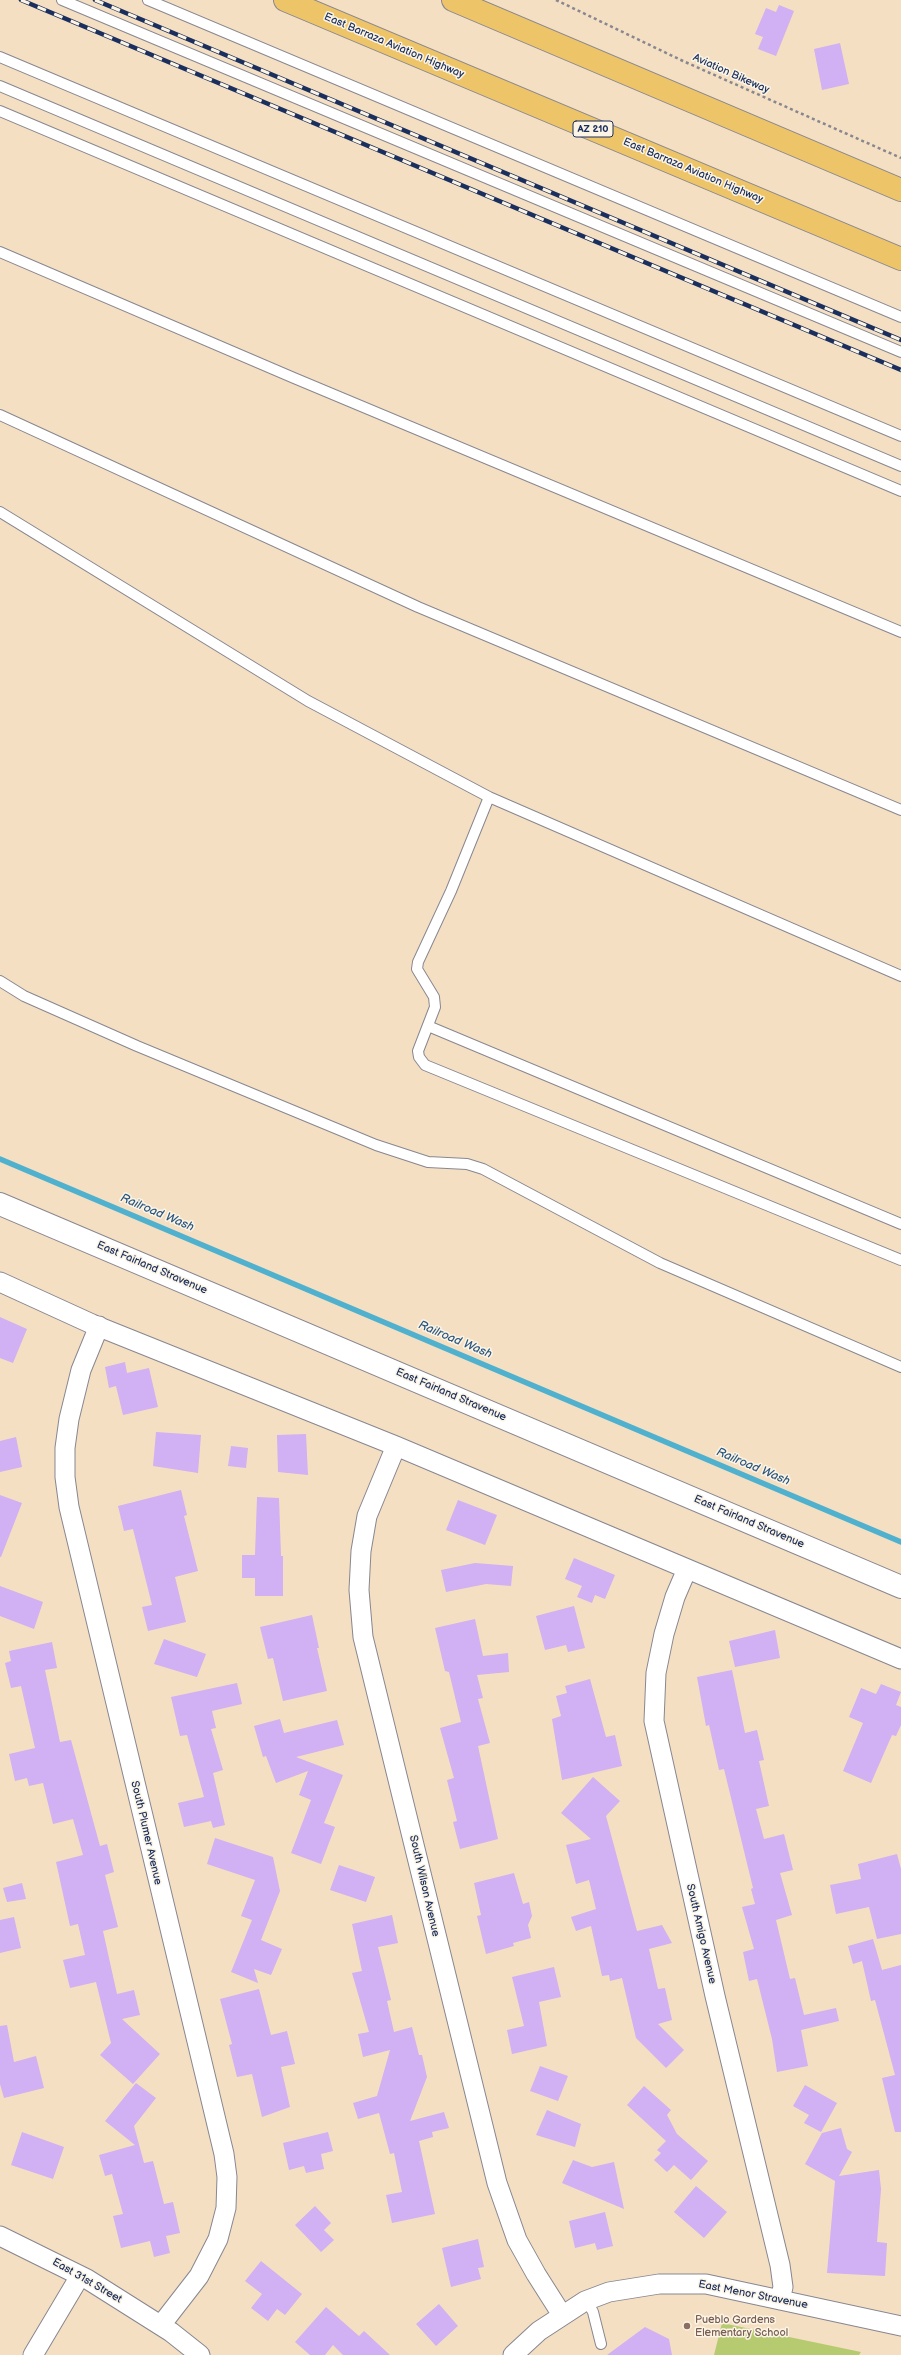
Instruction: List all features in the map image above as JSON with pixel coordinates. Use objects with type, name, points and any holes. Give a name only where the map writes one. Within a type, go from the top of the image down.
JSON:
[{"type":"main road","name":"East Barraza Aviation Highway","points":[[286,0],[901,259]]},
{"type":"main road","points":[[453,0],[901,190]]},
{"type":"street","name":"East Fairland Stravenue","points":[[0,1204],[901,1587]]},
{"type":"street","points":[[0,1282],[99,1326],[396,1446],[901,1659]]},
{"type":"street","name":"South Plumer Avenue","points":[[99,1326],[81,1370],[69,1419],[65,1448],[65,1477],[69,1507],[224,2154],[227,2177],[226,2208],[218,2239],[199,2276],[166,2329]]},
{"type":"street","name":"South Wilson Avenue","points":[[396,1446],[367,1516],[361,1551],[359,1590],[363,1636],[496,2184],[517,2240],[536,2274],[562,2314]]},
{"type":"street","name":"South Amigo Avenue","points":[[687,1569],[675,1597],[664,1634],[656,1673],[654,1721],[659,1753],[715,1996],[780,2265],[783,2287],[780,2300]]},
{"type":"street","name":"East 31st Street","points":[[0,2236],[80,2276],[166,2329]]},
{"type":"street","points":[[33,2355],[80,2276]]},
{"type":"street","name":"East Menor Stravenue","points":[[513,2355],[562,2314],[586,2301],[609,2292],[635,2286],[685,2283],[706,2284],[901,2326]]},
{"type":"street","points":[[166,2329],[200,2355]]},
{"type":"lane","points":[[62,0],[901,352]]},
{"type":"lane","points":[[148,0],[901,317]]},
{"type":"lane","points":[[0,57],[901,436]]},
{"type":"lane","points":[[0,86],[901,466]]},
{"type":"lane","points":[[0,111],[901,491]]},
{"type":"lane","points":[[0,252],[294,378],[901,632]]},
{"type":"lane","points":[[0,415],[418,607],[901,810]]},
{"type":"lane","points":[[0,512],[308,700],[489,797],[901,976]]},
{"type":"lane","points":[[489,797],[451,891],[418,962],[417,969],[434,997],[435,1007],[418,1051],[419,1058],[425,1065],[901,1260]]},
{"type":"lane","points":[[0,981],[24,996],[137,1046],[376,1145],[428,1162],[466,1164],[483,1169],[660,1263],[901,1367]]},
{"type":"lane","points":[[428,1026],[901,1224]]},
{"type":"lane","points":[[586,2301],[593,2312],[601,2344]]},
{"type":"path","name":"Aviation Bikeway","points":[[556,0],[683,62],[901,158]]},
{"type":"green space","points":[[722,2323],[861,2352],[859,2355],[714,2355]]},
{"type":"building","points":[[779,5],[794,11],[776,56],[758,49],[763,37],[755,34],[766,8],[776,12]]},
{"type":"building","points":[[840,43],[849,84],[822,90],[814,49]]},
{"type":"building","points":[[0,1317],[27,1329],[13,1363],[0,1358]]},
{"type":"building","points":[[125,1362],[127,1373],[149,1368],[158,1407],[123,1415],[116,1386],[109,1388],[105,1367]]},
{"type":"building","points":[[156,1432],[201,1435],[198,1473],[153,1466]]},
{"type":"building","points":[[306,1434],[308,1475],[278,1472],[277,1435]]},
{"type":"building","points":[[16,1437],[22,1467],[0,1472],[0,1441]]},
{"type":"building","points":[[231,1446],[248,1448],[246,1468],[228,1466]]},
{"type":"building","points":[[181,1490],[187,1515],[184,1516],[198,1571],[175,1577],[186,1622],[148,1631],[142,1607],[152,1605],[133,1529],[124,1531],[118,1506]]},
{"type":"building","points":[[0,1495],[22,1503],[1,1557],[0,1557]]},
{"type":"building","points":[[257,1497],[279,1498],[281,1556],[283,1556],[283,1596],[255,1596],[255,1578],[242,1578],[242,1555],[255,1555]]},
{"type":"building","points":[[458,1500],[497,1515],[485,1545],[446,1530]]},
{"type":"building","points":[[574,1558],[615,1575],[605,1599],[595,1595],[592,1603],[577,1597],[582,1586],[565,1579]]},
{"type":"building","points":[[475,1563],[513,1566],[511,1586],[486,1584],[446,1592],[441,1570]]},
{"type":"building","points":[[0,1586],[43,1602],[34,1629],[0,1616]]},
{"type":"building","points":[[574,1606],[585,1648],[568,1652],[566,1645],[545,1650],[536,1616]]},
{"type":"building","points":[[312,1615],[319,1648],[317,1648],[327,1691],[283,1701],[273,1658],[268,1659],[260,1627]]},
{"type":"building","points":[[475,1619],[483,1656],[508,1653],[509,1672],[477,1675],[483,1698],[478,1699],[490,1743],[478,1746],[498,1839],[460,1849],[453,1822],[457,1821],[447,1780],[454,1778],[440,1728],[461,1722],[449,1672],[445,1671],[435,1628]]},
{"type":"building","points":[[775,1630],[780,1658],[735,1667],[729,1641]]},
{"type":"building","points":[[164,1639],[206,1654],[197,1677],[154,1664]]},
{"type":"building","points":[[52,1642],[57,1668],[45,1670],[60,1742],[71,1740],[100,1846],[107,1844],[114,1872],[105,1875],[118,1927],[103,1931],[117,1994],[134,1990],[140,2015],[122,2019],[160,2054],[133,2084],[100,2055],[111,2043],[96,1982],[70,1988],[63,1960],[85,1955],[78,1924],[70,1926],[56,1862],[83,1855],[73,1819],[53,1824],[43,1783],[29,1786],[27,1778],[15,1781],[9,1754],[35,1748],[21,1686],[11,1688],[5,1663],[11,1661],[9,1651]]},
{"type":"building","points":[[732,1670],[745,1733],[757,1730],[764,1760],[759,1761],[769,1806],[756,1809],[764,1839],[784,1834],[793,1870],[780,1873],[792,1915],[776,1920],[790,1979],[795,1978],[804,2015],[836,2008],[839,2021],[801,2030],[808,2066],[777,2072],[772,2039],[757,1979],[749,1981],[743,1952],[754,1949],[742,1907],[755,1904],[751,1889],[753,1888],[724,1769],[719,1770],[709,1725],[706,1726],[697,1677]]},
{"type":"building","points":[[590,1679],[606,1737],[615,1735],[622,1766],[562,1780],[552,1719],[561,1716],[556,1696],[567,1693],[565,1686]]},
{"type":"building","points":[[237,1683],[242,1704],[212,1711],[216,1728],[211,1729],[223,1770],[213,1773],[225,1825],[213,1828],[211,1821],[184,1827],[178,1803],[204,1797],[187,1735],[180,1736],[171,1697]]},
{"type":"building","points":[[881,1684],[901,1692],[896,1705],[901,1707],[901,1725],[896,1736],[892,1735],[871,1783],[843,1771],[863,1723],[849,1717],[861,1688],[876,1694]]},
{"type":"building","points":[[280,1719],[284,1733],[337,1720],[344,1745],[296,1757],[343,1775],[324,1823],[335,1827],[321,1864],[291,1853],[311,1800],[299,1795],[308,1771],[276,1783],[266,1756],[263,1757],[254,1726]]},
{"type":"building","points":[[593,1777],[620,1801],[606,1816],[637,1931],[662,1925],[672,1943],[649,1949],[658,1989],[665,1988],[672,2020],[658,2024],[684,2050],[666,2068],[636,2038],[622,1978],[610,1981],[609,1975],[602,1976],[591,1926],[576,1931],[571,1917],[596,1909],[589,1880],[576,1884],[566,1845],[591,1839],[561,1813]]},
{"type":"building","points":[[215,1838],[273,1857],[280,1891],[261,1940],[282,1949],[271,1975],[254,1969],[258,1983],[231,1972],[252,1920],[241,1916],[255,1880],[207,1864]]},
{"type":"building","points":[[897,1854],[901,1869],[901,1934],[877,1939],[869,1907],[836,1914],[830,1885],[861,1879],[858,1864]]},
{"type":"building","points":[[339,1865],[375,1877],[366,1902],[330,1890]]},
{"type":"building","points":[[514,1873],[523,1904],[529,1902],[532,1916],[528,1925],[531,1938],[513,1943],[514,1946],[486,1954],[477,1916],[481,1915],[474,1883]]},
{"type":"building","points":[[22,1883],[26,1899],[7,1902],[3,1888]]},
{"type":"building","points":[[392,1915],[398,1943],[378,1947],[391,2000],[387,2001],[394,2032],[412,2027],[419,2055],[422,2055],[427,2077],[410,2121],[444,2112],[449,2128],[432,2132],[433,2137],[419,2141],[435,2214],[392,2223],[386,2195],[402,2192],[394,2153],[390,2154],[379,2113],[358,2119],[353,2103],[377,2096],[390,2050],[363,2057],[358,2034],[369,2032],[352,1973],[362,1971],[352,1924]]},
{"type":"building","points":[[14,1917],[21,1948],[0,1953],[0,1920]]},
{"type":"building","points":[[873,1939],[882,1970],[901,1965],[901,2132],[895,2132],[882,2078],[895,2075],[875,2000],[871,2001],[862,1961],[853,1964],[848,1946]]},
{"type":"building","points":[[554,1967],[561,1997],[539,2002],[547,2046],[512,2054],[507,2030],[524,2026],[512,1977]]},
{"type":"building","points":[[259,1989],[271,2035],[287,2031],[295,2064],[281,2067],[290,2107],[262,2117],[252,2074],[237,2077],[229,2045],[232,2044],[220,1999]]},
{"type":"building","points":[[7,2025],[14,2062],[36,2056],[44,2088],[4,2098],[0,2084],[0,2026]]},
{"type":"building","points":[[540,2066],[568,2076],[558,2101],[530,2091]]},
{"type":"building","points":[[136,2083],[156,2098],[134,2126],[144,2163],[153,2161],[164,2204],[173,2202],[180,2233],[166,2236],[170,2253],[154,2257],[150,2241],[121,2248],[113,2216],[123,2214],[112,2174],[105,2176],[99,2155],[135,2145],[105,2121]]},
{"type":"building","points":[[805,2085],[837,2103],[821,2132],[804,2123],[809,2115],[793,2106]]},
{"type":"building","points":[[644,2086],[671,2110],[667,2115],[677,2134],[708,2161],[691,2180],[674,2165],[667,2172],[654,2160],[661,2153],[657,2150],[666,2141],[627,2105]]},
{"type":"building","points":[[547,2110],[581,2124],[575,2147],[536,2135]]},
{"type":"building","points":[[841,2128],[847,2149],[852,2152],[839,2176],[879,2170],[881,2189],[877,2242],[887,2243],[885,2276],[827,2273],[835,2181],[805,2164],[822,2133]]},
{"type":"building","points":[[22,2132],[64,2147],[53,2179],[11,2165]]},
{"type":"building","points":[[328,2132],[333,2151],[321,2154],[324,2169],[306,2173],[304,2166],[289,2170],[283,2143]]},
{"type":"building","points":[[573,2160],[592,2167],[614,2162],[624,2209],[562,2183]]},
{"type":"building","points":[[696,2186],[727,2212],[704,2238],[674,2212]]},
{"type":"building","points":[[315,2206],[331,2223],[324,2230],[334,2240],[321,2252],[295,2225]]},
{"type":"building","points":[[605,2212],[613,2246],[597,2250],[595,2243],[575,2248],[569,2221]]},
{"type":"building","points":[[478,2239],[484,2267],[478,2268],[481,2279],[451,2287],[442,2248]]},
{"type":"building","points":[[261,2261],[302,2294],[285,2315],[277,2309],[268,2321],[251,2308],[262,2294],[245,2281]]},
{"type":"building","points":[[439,2304],[458,2326],[436,2346],[416,2324]]},
{"type":"building","points":[[326,2307],[359,2336],[364,2331],[390,2355],[343,2355],[333,2345],[325,2355],[310,2355],[295,2342]]},
{"type":"building","points":[[645,2327],[669,2339],[672,2355],[607,2355]]},
{"type":"waterway","name":"Railroad Wash","points":[[0,1159],[901,1542]]},
{"type":"railway","points":[[21,0],[901,370]]},
{"type":"railway","points":[[95,0],[901,340]]},
{"type":"place","name":"Pueblo Gardens Elementary School","points":[[687,2326]]}]
